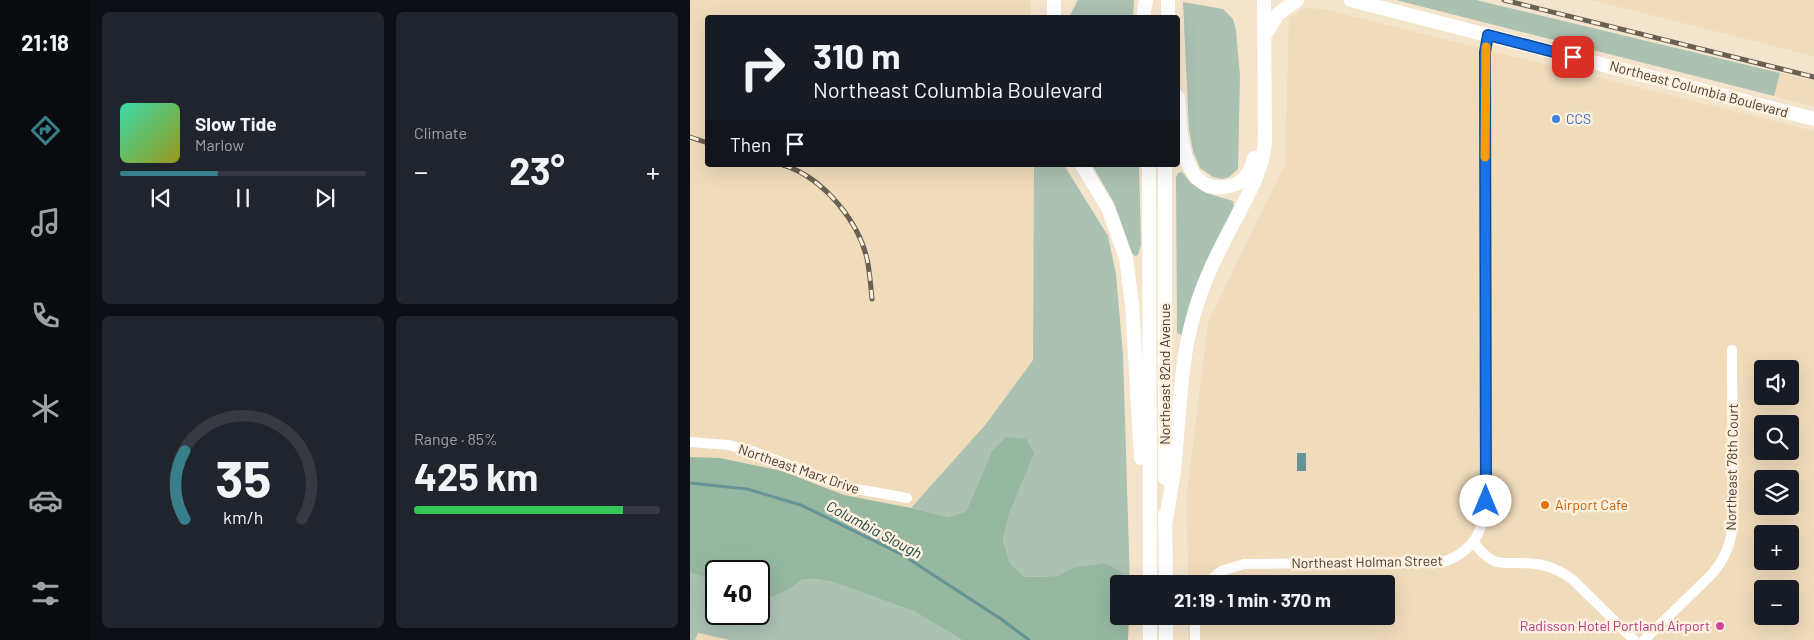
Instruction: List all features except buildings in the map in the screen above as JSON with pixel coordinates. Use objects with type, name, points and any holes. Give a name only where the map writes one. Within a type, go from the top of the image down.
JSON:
[{"type":"main road","points":[[1054,0],[1054,15]]},
{"type":"main road","points":[[1144,15],[1147,0]]},
{"type":"main road","points":[[1147,0],[1148,15]]},
{"type":"main road","points":[[1180,122],[1182,147],[1189,168],[1201,181],[1215,188],[1234,186],[1242,180],[1251,167],[1256,146],[1254,0]]},
{"type":"main road","points":[[1165,524],[1175,460],[1186,346],[1195,312],[1204,284],[1219,251],[1256,180],[1264,154],[1264,0]]},
{"type":"main road","points":[[1264,37],[1278,14],[1297,0]]},
{"type":"main road","name":"Northeast Columbia Boulevard","points":[[1351,0],[1814,119]]},
{"type":"main road","points":[[1083,167],[1108,208],[1118,231],[1126,258],[1132,304],[1141,460],[1150,538]]},
{"type":"main road","name":"Northeast 82nd Avenue","points":[[1149,167],[1150,575]]},
{"type":"main road","name":"Northeast 82nd Avenue","points":[[1164,167],[1166,575]]},
{"type":"main road","points":[[1150,625],[1150,640]]},
{"type":"main road","points":[[1166,625],[1166,640]]},
{"type":"street","points":[[1488,35],[1485,52],[1486,501],[1483,524],[1472,542],[1494,561],[1503,563],[1536,563],[1555,568],[1564,573],[1634,640]]},
{"type":"street","name":"Northeast 78th Court","points":[[1644,640],[1711,574],[1719,565],[1729,547],[1733,523],[1732,350]]},
{"type":"street","name":"Northeast Marx Drive","points":[[690,442],[718,444],[752,450],[846,487],[907,498]]},
{"type":"street","name":"Northeast Holman Street","points":[[1216,575],[1221,571],[1238,565],[1444,562],[1460,556],[1472,542]]},
{"type":"street","points":[[1194,640],[1195,625]]},
{"type":"shaded area","points":[[690,0],[1030,0],[1031,15],[705,15],[705,167],[1034,167],[1033,360],[986,424],[911,508],[844,495],[782,471],[720,458],[690,457]]},
{"type":"shaded area","points":[[1591,0],[1814,0],[1814,56]]},
{"type":"shaded area","points":[[1304,8],[1323,9],[1814,131],[1814,640],[1188,640],[1188,625],[1395,625],[1395,575],[1188,575],[1187,493],[1208,322],[1285,164],[1289,18]]},
{"type":"shaded area","points":[[1780,73],[1814,81],[1814,107],[1774,96]]},
{"type":"shaded area","points":[[697,633],[729,640],[695,640]]},
{"type":"green space","points":[[1078,0],[1134,0],[1133,15],[1070,15]]},
{"type":"green space","points":[[1396,0],[1476,0],[1780,73],[1774,96]]},
{"type":"green space","points":[[1183,2],[1223,9],[1233,19],[1236,30],[1240,76],[1238,169],[1229,177],[1222,179],[1213,177],[1200,168],[1193,151],[1189,129]]},
{"type":"green space","points":[[1034,167],[1065,167],[1108,236],[1116,274],[1123,355],[1130,575],[1123,575],[1121,572],[1072,568],[1056,576],[1025,577],[1010,563],[1003,540],[1010,511],[991,453],[966,511],[949,517],[911,508],[986,424],[1033,360]]},
{"type":"green space","points":[[1093,167],[1139,167],[1141,245],[1138,255],[1135,256],[1132,253],[1114,203]]},
{"type":"green space","points":[[1182,172],[1191,183],[1206,193],[1233,201],[1234,206],[1208,259],[1182,335],[1177,333],[1176,177],[1178,173]]},
{"type":"green space","points":[[1006,437],[1026,439],[1034,453],[1010,511],[1003,540],[1010,563],[1025,577],[1056,576],[1072,568],[1105,563],[1121,572],[1123,575],[1110,575],[1110,625],[1129,625],[1128,640],[962,640],[915,612],[833,582],[815,579],[801,580],[792,588],[770,598],[770,560],[705,560],[705,578],[690,573],[690,457],[720,458],[782,471],[844,495],[949,517],[966,511],[991,453]]},
{"type":"green space","points":[[690,573],[705,578],[705,625],[770,625],[770,598],[792,588],[801,580],[815,579],[833,582],[915,612],[962,640],[729,640],[698,633],[695,640],[690,640]]},
{"type":"water","points":[[1297,453],[1306,453],[1306,471],[1297,471]]},
{"type":"waterway","name":"Columbia Slough","points":[[690,483],[747,489],[801,505],[901,554],[1001,619],[1029,640]]},
{"type":"railway","points":[[1504,0],[1814,77]]},
{"type":"railway","points":[[690,137],[705,142]]},
{"type":"railway","points":[[788,167],[798,171],[826,191],[849,218],[864,248],[872,299]]},
{"type":"slow traffic","points":[[1485,157],[1486,47]]},
{"type":"place","name":"CCS","points":[[1556,119]]},
{"type":"place","name":"Airport Cafe","points":[[1545,505]]},
{"type":"place","name":"Radisson Hotel Portland Airport","points":[[1720,626]]},
{"type":"route","points":[[1486,501],[1485,52],[1488,35],[1573,57]]}]
